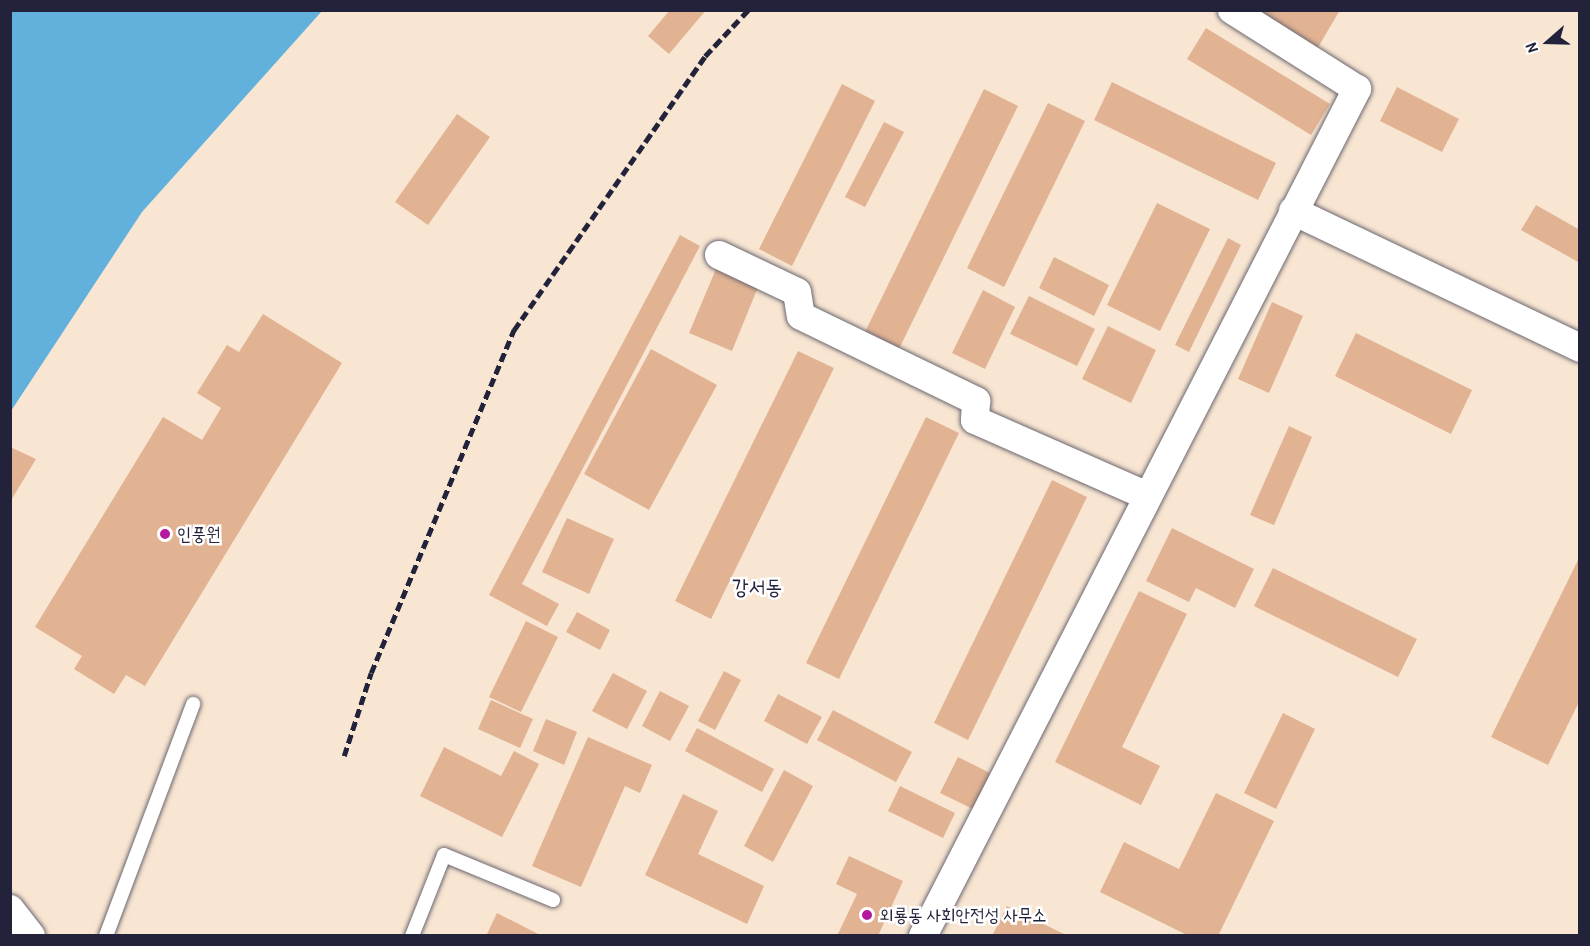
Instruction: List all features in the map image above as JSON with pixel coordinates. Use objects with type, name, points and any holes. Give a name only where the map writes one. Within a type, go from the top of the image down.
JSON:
[{"type":"street","points":[[923,936],[1357,89],[1232,10]]},
{"type":"street","points":[[1293,210],[1580,348]]},
{"type":"street","points":[[719,255],[796,292],[801,315],[976,401],[975,420],[1147,496]]},
{"type":"street","points":[[10,909],[31,936]]},
{"type":"lane","points":[[106,936],[193,704]]},
{"type":"lane","points":[[412,936],[444,855],[553,900]]},
{"type":"water","points":[[11,10],[322,11],[142,212],[11,411]]},
{"type":"building","points":[[670,10],[706,10],[669,54],[648,36]]},
{"type":"building","points":[[1254,10],[1340,10],[1317,49]]},
{"type":"building","points":[[1206,28],[1330,104],[1311,135],[1187,59]]},
{"type":"building","points":[[1112,82],[1276,163],[1258,200],[1094,120]]},
{"type":"building","points":[[842,84],[875,101],[792,266],[759,249]]},
{"type":"building","points":[[1397,87],[1459,119],[1442,152],[1380,121]]},
{"type":"building","points":[[984,89],[1018,106],[896,355],[862,338]]},
{"type":"building","points":[[1048,103],[1085,121],[1004,287],[967,268]]},
{"type":"building","points":[[457,114],[490,137],[428,225],[395,202]]},
{"type":"building","points":[[884,122],[904,132],[865,207],[845,197]]},
{"type":"building","points":[[1157,203],[1210,229],[1160,331],[1107,305]]},
{"type":"building","points":[[1536,205],[1580,230],[1580,263],[1521,230]]},
{"type":"building","points":[[680,235],[700,246],[522,584],[559,604],[547,626],[489,595]]},
{"type":"building","points":[[1228,238],[1241,245],[1189,352],[1175,345]]},
{"type":"building","points":[[1054,257],[1109,285],[1094,316],[1039,288]]},
{"type":"building","points":[[716,269],[758,287],[732,351],[689,333]]},
{"type":"building","points":[[983,290],[1015,307],[985,369],[952,353]]},
{"type":"building","points":[[1029,296],[1095,329],[1077,366],[1010,334]]},
{"type":"building","points":[[1272,302],[1303,316],[1269,393],[1238,379]]},
{"type":"building","name":"인풍원","points":[[263,314],[342,363],[145,686],[126,675],[114,694],[74,669],[82,656],[35,627],[163,417],[202,440],[221,408],[197,393],[227,345],[239,352]]},
{"type":"building","points":[[1108,326],[1156,350],[1131,403],[1082,379]]},
{"type":"building","points":[[1356,333],[1472,390],[1451,434],[1335,376]]},
{"type":"building","points":[[651,349],[717,385],[649,510],[584,474]]},
{"type":"building","points":[[798,351],[834,368],[711,619],[675,601]]},
{"type":"building","points":[[926,417],[959,433],[839,679],[806,663]]},
{"type":"building","points":[[1289,426],[1312,437],[1274,525],[1250,515]]},
{"type":"building","points":[[10,447],[36,459],[10,502]]},
{"type":"building","points":[[1052,480],[1087,497],[968,740],[934,723]]},
{"type":"building","points":[[567,518],[614,539],[589,594],[542,572]]},
{"type":"building","points":[[1172,528],[1254,569],[1235,608],[1196,588],[1189,602],[1146,581]]},
{"type":"building","points":[[1580,556],[1580,700],[1548,765],[1491,737]]},
{"type":"building","points":[[1273,568],[1417,639],[1398,677],[1254,606]]},
{"type":"building","points":[[1139,591],[1187,614],[1122,747],[1160,766],[1141,805],[1055,762]]},
{"type":"building","points":[[577,612],[610,630],[600,650],[566,632]]},
{"type":"building","points":[[526,621],[558,637],[521,712],[489,697]]},
{"type":"building","points":[[724,671],[741,680],[715,730],[698,721]]},
{"type":"building","points":[[613,673],[647,691],[627,729],[592,711]]},
{"type":"building","points":[[660,691],[689,706],[670,741],[642,726]]},
{"type":"building","points":[[778,694],[822,717],[807,744],[764,721]]},
{"type":"building","points":[[491,700],[533,719],[520,748],[478,729]]},
{"type":"building","points":[[833,710],[912,752],[896,782],[817,740]]},
{"type":"building","points":[[1283,713],[1315,729],[1276,809],[1244,793]]},
{"type":"building","points":[[546,719],[577,732],[564,765],[533,751]]},
{"type":"building","points":[[697,728],[774,769],[762,792],[685,751]]},
{"type":"building","points":[[588,737],[652,765],[640,793],[625,786],[581,887],[532,866]]},
{"type":"building","points":[[444,747],[501,776],[514,751],[539,764],[502,837],[420,796]]},
{"type":"building","points":[[958,757],[990,773],[973,809],[940,793]]},
{"type":"building","points":[[784,770],[813,786],[773,862],[744,846]]},
{"type":"building","points":[[900,786],[955,813],[943,838],[888,811]]},
{"type":"building","points":[[1216,793],[1274,821],[1218,936],[1189,936],[1100,892],[1124,842],[1179,869]]},
{"type":"building","points":[[683,794],[718,811],[698,854],[764,886],[747,924],[645,875]]},
{"type":"building","name":"외룡동 사회안전성 사무소","points":[[849,856],[903,881],[878,936],[837,936],[857,894],[836,884]]},
{"type":"building","points":[[1007,906],[1068,936],[992,936]]},
{"type":"building","points":[[497,913],[542,936],[486,936]]},
{"type":"railway","points":[[344,756],[371,673],[514,330],[705,56],[748,10]]},
{"type":"place","name":"인풍원","points":[[165,534]]},
{"type":"place","name":"외룡동 사회안전성 사무소","points":[[867,915]]},
{"type":"district","name":"강서동","points":[[757,587]]}]
